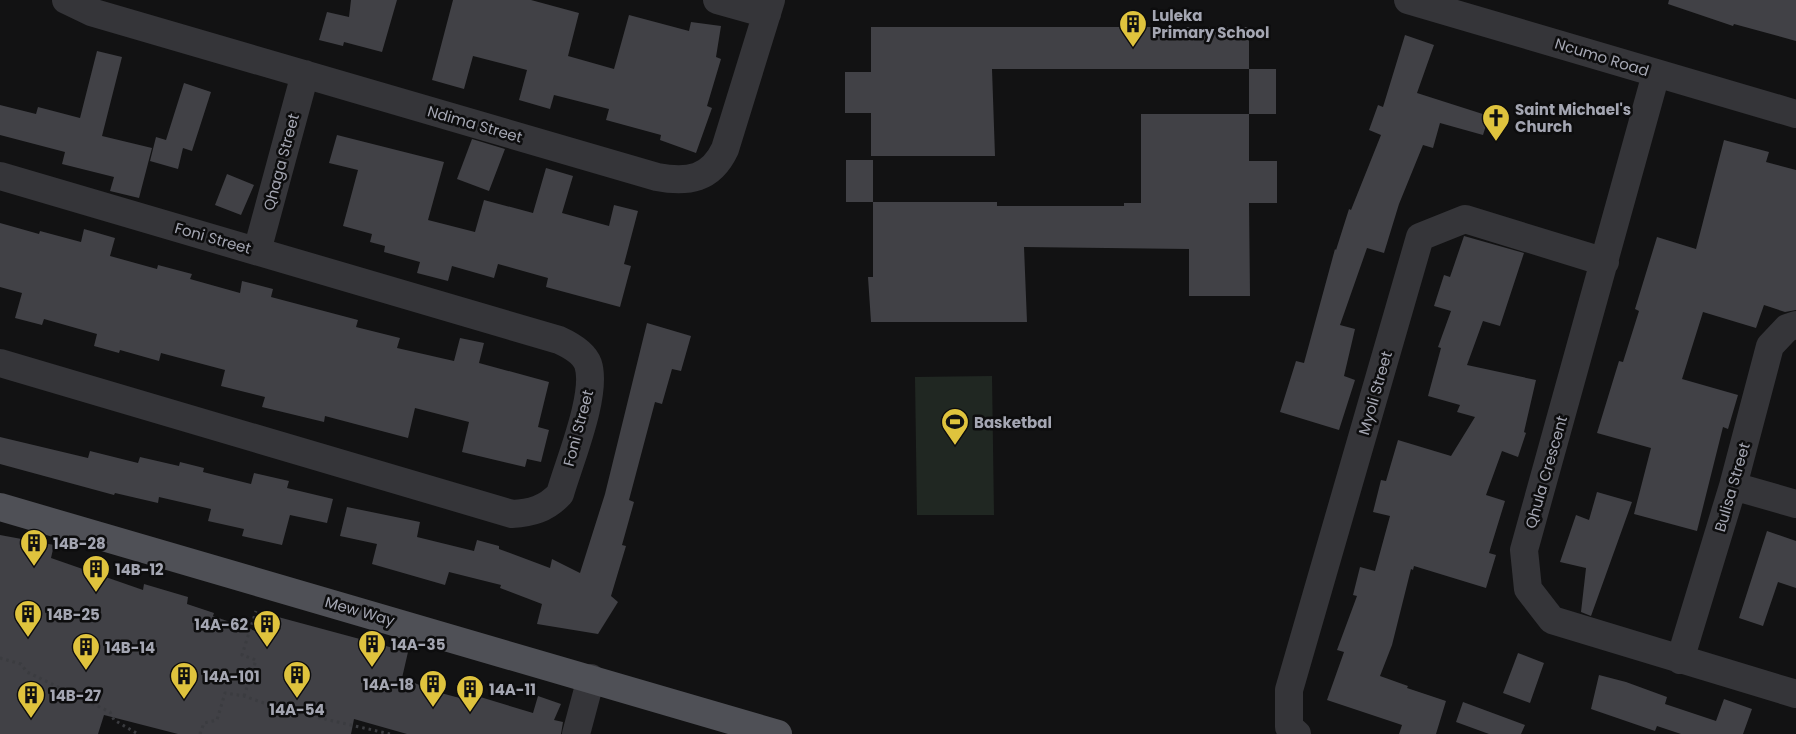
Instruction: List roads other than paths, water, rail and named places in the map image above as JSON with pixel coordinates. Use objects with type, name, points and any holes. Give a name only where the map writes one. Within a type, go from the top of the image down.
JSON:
[{"type":"main road","name":"Mew Way","points":[[0,506],[778,734]]},
{"type":"street","name":"Ndima Street","points":[[66,0],[91,12],[657,178],[682,181],[704,173],[716,166],[721,158],[729,141],[769,7]]},
{"type":"street","points":[[717,0],[769,7]]},
{"type":"street","name":"Ncumo Road","points":[[1408,0],[1796,114]]},
{"type":"street","name":"Qhaga Street","points":[[257,251],[305,74]]},
{"type":"street","name":"Qhula Crescent","points":[[1656,74],[1524,550],[1528,589],[1552,620],[1796,694]]},
{"type":"street","name":"Foni Street","points":[[0,176],[550,337],[570,345],[587,363],[591,393],[560,494],[552,502],[539,510],[512,514],[0,363]]},
{"type":"street","name":"Myoli Street","points":[[1297,734],[1289,727],[1288,690],[1420,237],[1465,219],[1605,262]]},
{"type":"street","name":"Bulisa Street","points":[[1680,660],[1733,486],[1770,346],[1787,328],[1796,325]]},
{"type":"street","points":[[1733,486],[1796,504]]},
{"type":"street","points":[[576,734],[591,678]]},
{"type":"place","name":"Luleka Primary School","points":[[1133,48]]},
{"type":"place","name":"Saint Michael's Church","points":[[1496,142]]},
{"type":"place","name":"Basketbal","points":[[955,446]]},
{"type":"place","name":"14B-28","points":[[34,567]]},
{"type":"place","name":"14B-12","points":[[96,593]]},
{"type":"place","name":"14B-25","points":[[28,638]]},
{"type":"place","name":"14A-62","points":[[267,648]]},
{"type":"place","name":"14A-35","points":[[372,668]]},
{"type":"place","name":"14B-14","points":[[86,671]]},
{"type":"place","name":"14A-54","points":[[297,699]]},
{"type":"place","name":"14A-101","points":[[184,700]]},
{"type":"place","name":"14A-18","points":[[433,708]]},
{"type":"place","name":"14A-11","points":[[470,713]]},
{"type":"place","name":"14B-27","points":[[31,719]]}]
